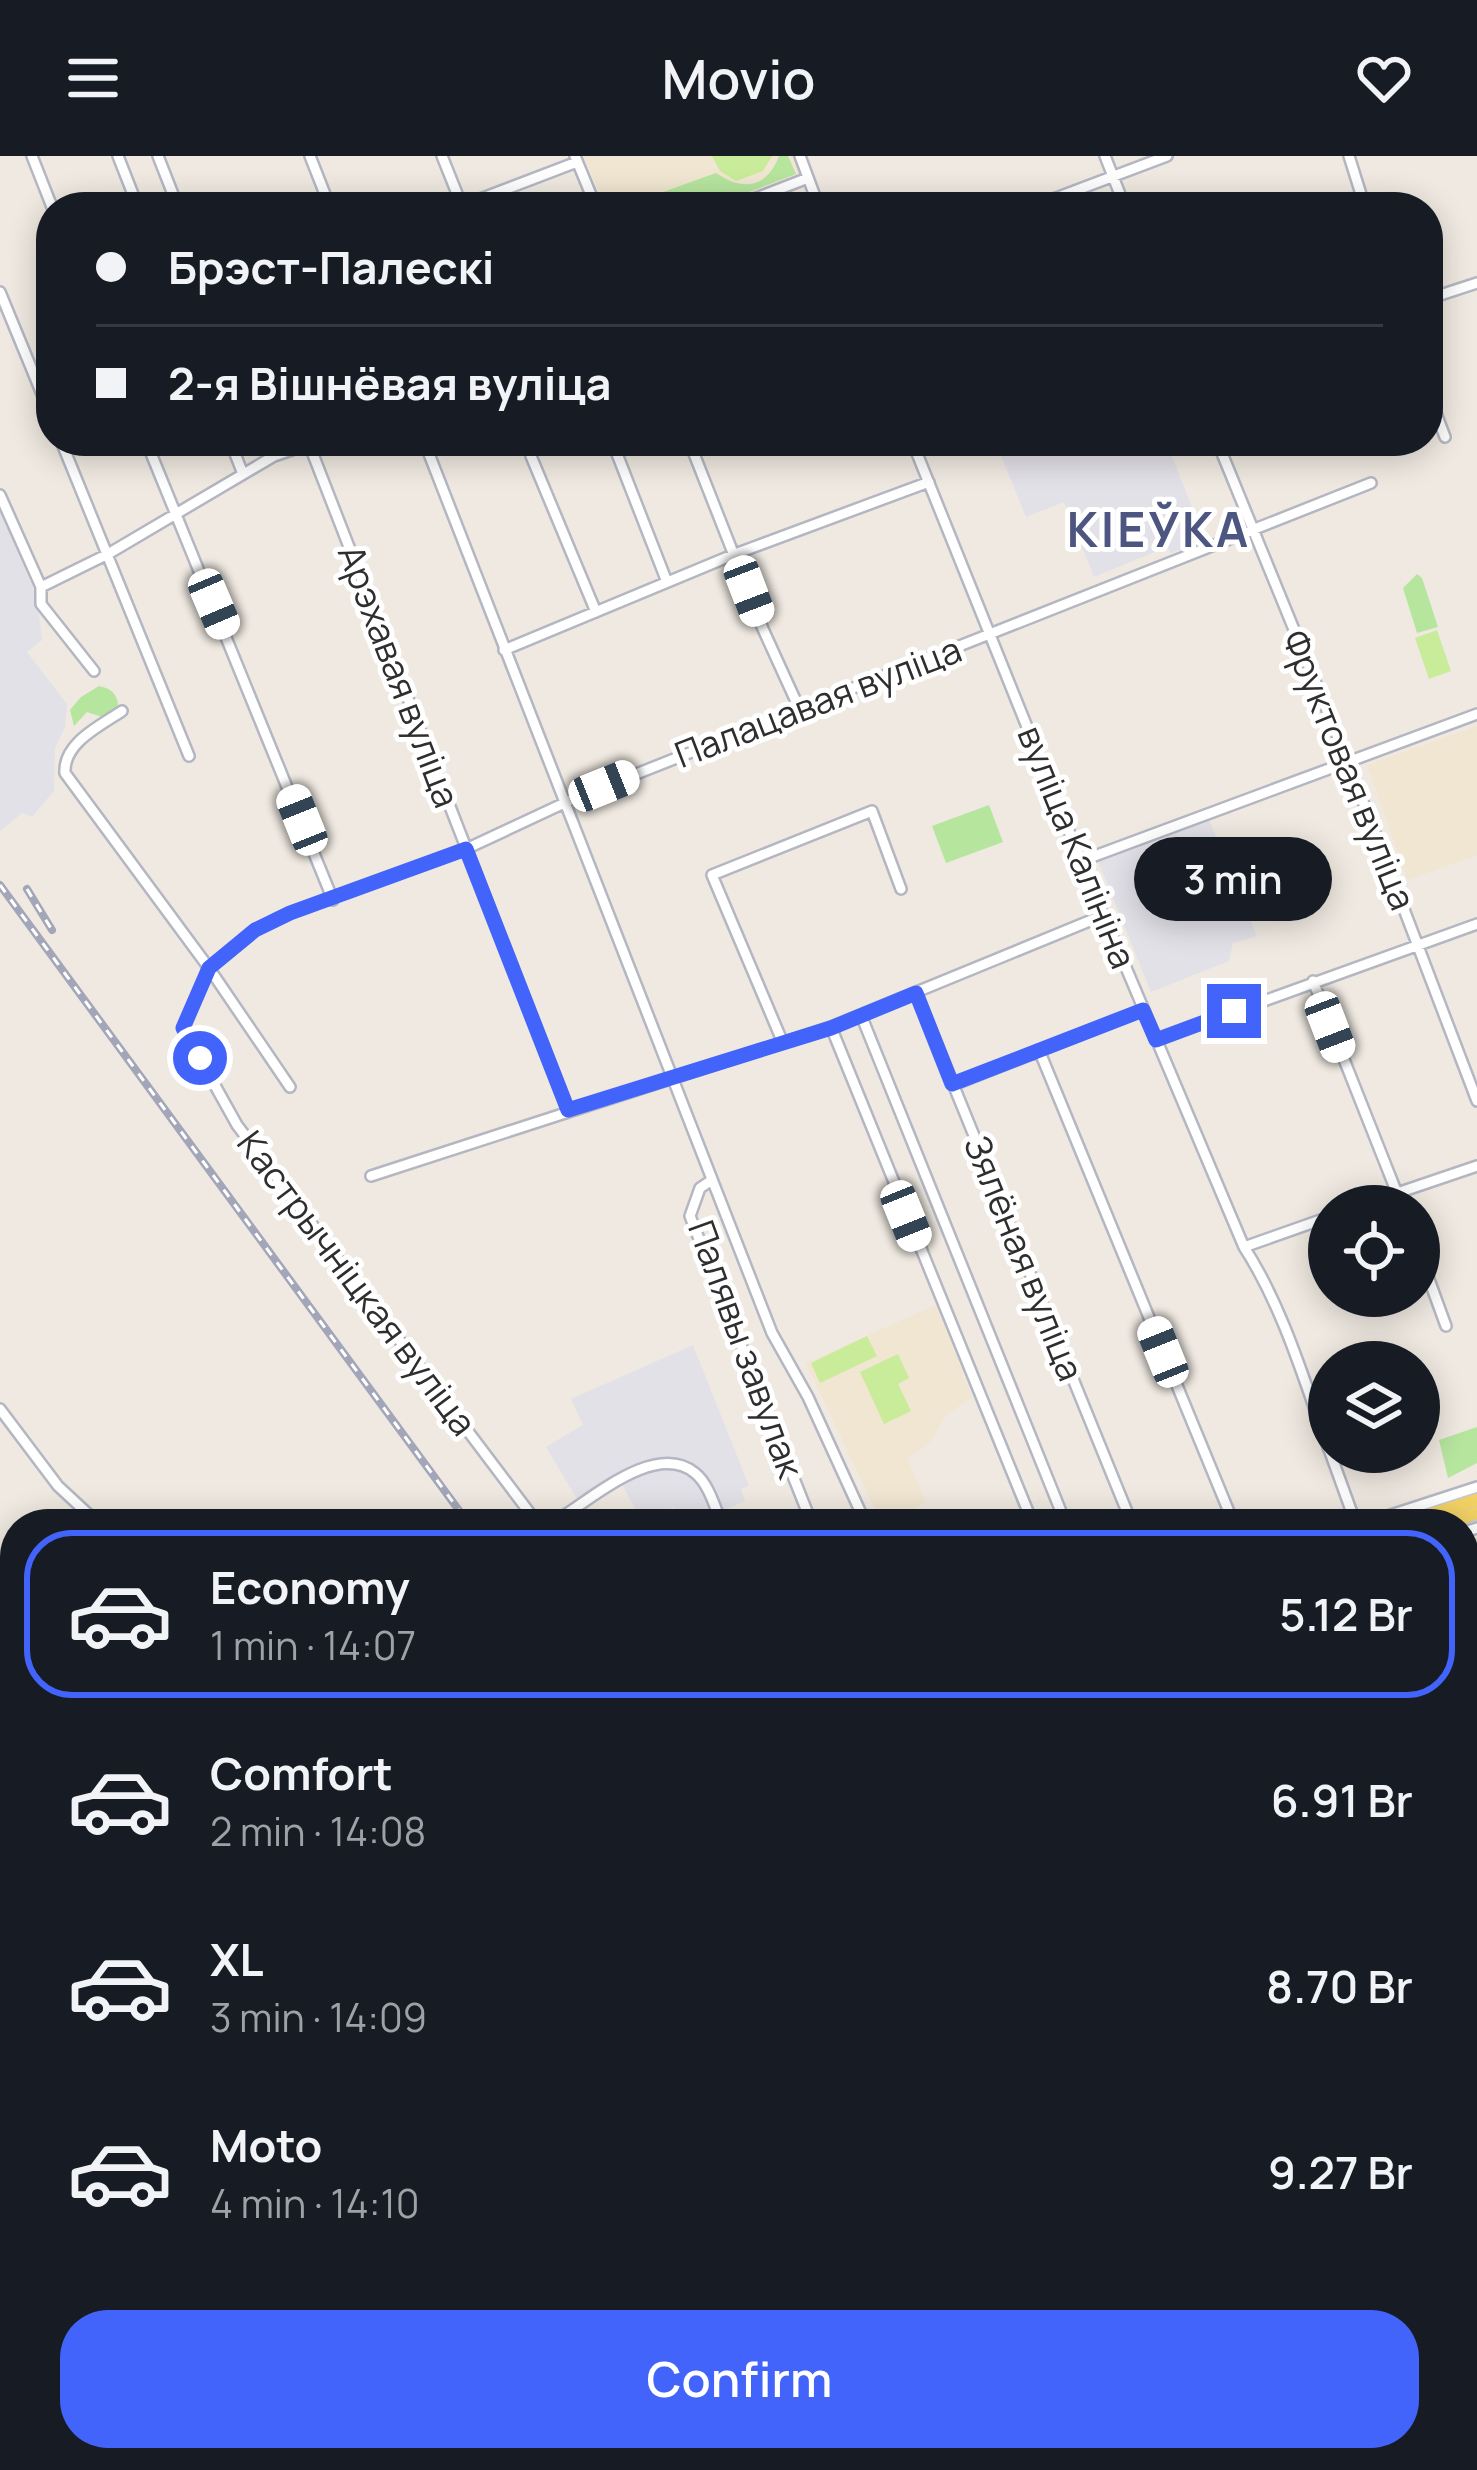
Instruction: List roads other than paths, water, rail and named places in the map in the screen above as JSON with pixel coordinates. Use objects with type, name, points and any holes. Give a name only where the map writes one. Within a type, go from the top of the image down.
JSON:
[{"type":"street","points":[[32,156],[46,192]]},
{"type":"street","points":[[118,156],[132,192]]},
{"type":"street","points":[[158,156],[172,192]]},
{"type":"street","points":[[310,156],[323,192]]},
{"type":"street","points":[[442,156],[455,192]]},
{"type":"street","points":[[800,156],[813,192]]},
{"type":"street","points":[[1105,156],[1119,192]]},
{"type":"street","points":[[1071,192],[1167,156]]},
{"type":"street","points":[[1348,156],[1360,192]]},
{"type":"street","points":[[497,192],[576,159],[590,192]]},
{"type":"street","points":[[772,192],[808,178]]},
{"type":"street","points":[[1443,294],[1477,283]]},
{"type":"street","points":[[0,292],[36,380]]},
{"type":"street","points":[[1443,432],[1445,437]]},
{"type":"street","points":[[67,456],[189,756]]},
{"type":"street","points":[[152,456],[333,899]]},
{"type":"street","points":[[236,456],[243,474]]},
{"type":"street","points":[[41,587],[108,554],[274,456]]},
{"type":"street","name":"Арэхавая вуліца","points":[[319,456],[568,1110]]},
{"type":"street","points":[[430,456],[504,650],[569,800],[772,1334],[808,1397],[859,1509]]},
{"type":"street","points":[[531,456],[596,612]]},
{"type":"street","points":[[618,456],[668,582]]},
{"type":"street","points":[[695,456],[800,708]]},
{"type":"street","name":"вуліца Калініна","points":[[918,456],[1143,1010],[1256,1266],[1308,1398]]},
{"type":"street","name":"Фруктовая вуліца","points":[[1223,456],[1348,762],[1477,1101]]},
{"type":"street","points":[[504,650],[735,554],[928,482]]},
{"type":"street","name":"Палацавая вуліца","points":[[209,968],[255,930],[290,913],[466,849],[569,800],[1371,483]]},
{"type":"street","points":[[0,495],[41,587],[41,604],[94,671]]},
{"type":"street","name":"Кастрычніцкая вуліца","points":[[122,711],[79,741],[65,757],[64,772],[290,1087]]},
{"type":"street","points":[[1082,861],[1477,714]]},
{"type":"street","points":[[783,1043],[712,875],[872,811],[901,889]]},
{"type":"street","points":[[371,1176],[831,1028],[1105,915]]},
{"type":"street","points":[[1156,1040],[1477,924]]},
{"type":"street","name":"Кастрычніцкая вуліца","points":[[209,968],[183,1028],[229,1111],[527,1509]]},
{"type":"street","points":[[1313,981],[1394,1185]]},
{"type":"street","name":"Зялёная вуліца","points":[[916,993],[1126,1509]]},
{"type":"street","points":[[952,1084],[1143,1010]]},
{"type":"street","points":[[861,1015],[1060,1509]]},
{"type":"street","points":[[831,1028],[1027,1509]]},
{"type":"street","points":[[1039,1050],[1228,1509]]},
{"type":"street","points":[[1419,1185],[1477,1166]]},
{"type":"street","name":"Палявы завулак","points":[[712,1180],[700,1188],[690,1216],[806,1509]]},
{"type":"street","points":[[1244,1247],[1308,1224]]},
{"type":"street","points":[[1440,1310],[1446,1326]]},
{"type":"street","points":[[0,1408],[58,1486],[83,1509]]},
{"type":"street","points":[[573,1509],[622,1477],[663,1465],[684,1467],[699,1477],[715,1509]]},
{"type":"street","name":"вуліца Калініна","points":[[1338,1473],[1353,1509]]},
{"type":"street","points":[[1407,1509],[1477,1487]]},
{"type":"railway","points":[[0,885],[458,1509]]},
{"type":"railway","points":[[27,889],[52,930]]},
{"type":"district","name":"КІЕЎКА","points":[[1159,530]]}]
